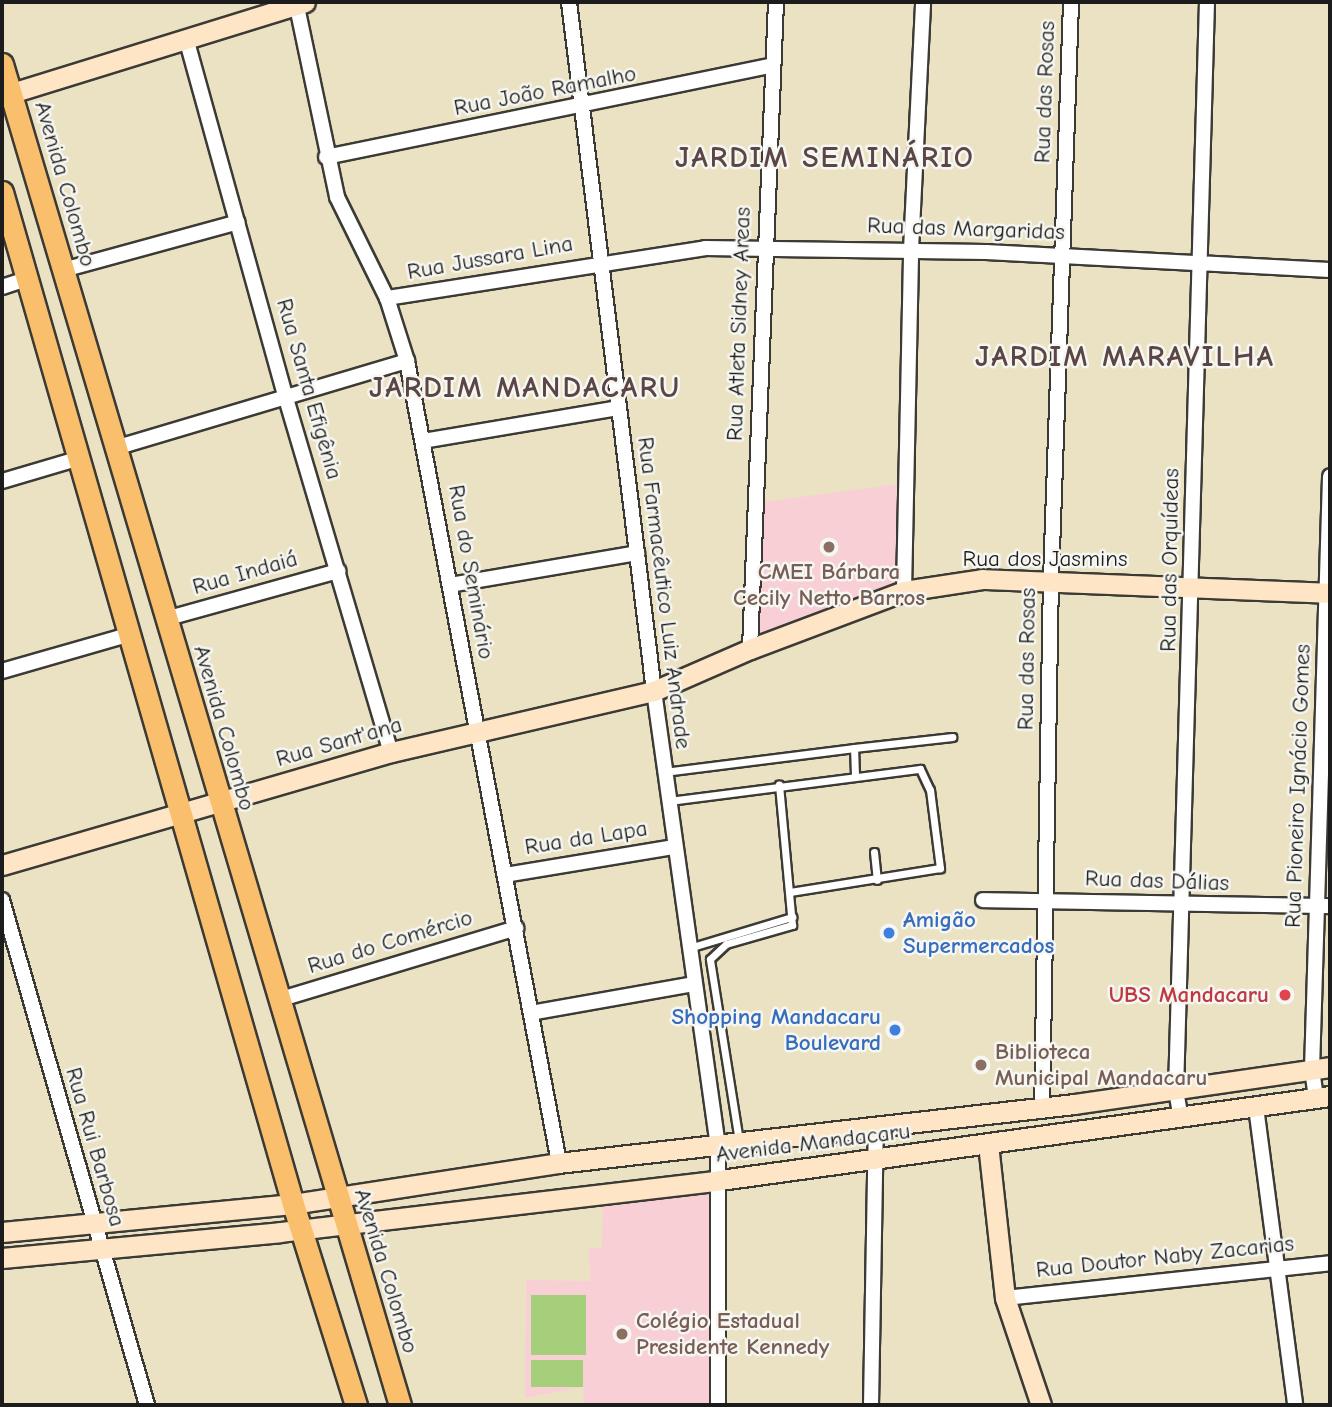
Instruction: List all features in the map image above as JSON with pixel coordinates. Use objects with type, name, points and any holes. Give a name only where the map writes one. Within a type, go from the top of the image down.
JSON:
[{"type":"main road","points":[[6,95],[299,2]]},
{"type":"main road","name":"Avenida Colombo","points":[[2,64],[6,95],[63,270],[164,620],[400,1405]]},
{"type":"main road","points":[[2,192],[183,813],[293,1204],[356,1405]]},
{"type":"main road","points":[[53,368],[88,357]]},
{"type":"main road","name":"Rua dos Jasmins","points":[[654,691],[750,649],[904,591],[982,579],[1051,579],[1329,593]]},
{"type":"main road","name":"Rua Sant'ana","points":[[2,865],[477,729],[654,691]]},
{"type":"main road","name":"Avenida Mandacaru","points":[[2,1232],[293,1204],[559,1162],[740,1145],[1042,1108],[1176,1091],[1321,1068]]},
{"type":"main road","name":"Avenida Mandacaru","points":[[2,1258],[100,1246],[302,1229],[452,1209],[720,1180],[1181,1119],[1323,1097]]},
{"type":"main road","points":[[988,1144],[1005,1298],[1041,1405]]},
{"type":"main road","points":[[450,1178],[452,1209]]},
{"type":"street","name":"Rua do Seminário","points":[[299,2],[326,157],[347,223],[387,298],[407,361],[559,1162]]},
{"type":"street","name":"Rua Farmacêutico Luiz Andrade","points":[[569,2],[664,772],[718,1147],[718,1405]]},
{"type":"street","name":"Rua Atleta Sidney Areas","points":[[750,649],[764,246],[776,2]]},
{"type":"street","points":[[904,591],[911,250],[923,2]]},
{"type":"street","name":"Rua das Rosas","points":[[1042,1108],[1051,579],[1060,255],[1071,2]]},
{"type":"street","name":"Rua das Orquídeas","points":[[1181,1119],[1176,1091],[1193,586],[1207,2]]},
{"type":"street","name":"Rua Santa Efigênia","points":[[186,38],[285,395],[391,752]]},
{"type":"street","name":"Rua João Ramalho","points":[[326,157],[583,107],[773,65]]},
{"type":"street","points":[[63,270],[238,222]]},
{"type":"street","name":"Rua das Margaridas","points":[[601,262],[705,248],[764,246],[1060,255],[1330,270]]},
{"type":"street","name":"Rua Jussara Lina","points":[[387,298],[601,262]]},
{"type":"street","points":[[2,287],[27,279]]},
{"type":"street","points":[[115,448],[285,395],[407,361]]},
{"type":"street","points":[[423,441],[618,408]]},
{"type":"street","points":[[2,481],[80,458]]},
{"type":"street","name":"Rua Pioneiro Ignácio Gomes","points":[[1323,1097],[1321,1068],[1330,476]]},
{"type":"street","points":[[450,585],[637,553]]},
{"type":"street","name":"Rua Indaiá","points":[[164,620],[338,571]]},
{"type":"street","points":[[2,671],[131,634]]},
{"type":"street","name":"Rua da Lapa","points":[[505,874],[674,847]]},
{"type":"street","name":"Rua Rui Barbosa","points":[[2,900],[92,1223],[148,1405]]},
{"type":"street","name":"Rua das Dálias","points":[[983,900],[1323,907]]},
{"type":"street","name":"Rua do Comércio","points":[[278,1000],[516,928]]},
{"type":"street","points":[[531,1013],[693,984]]},
{"type":"street","points":[[1256,1107],[1295,1405]]},
{"type":"street","points":[[871,1405],[876,1128]]},
{"type":"street","name":"Rua Doutor Naby Zacarias","points":[[1005,1298],[1330,1263]]},
{"type":"lane","points":[[664,772],[952,737]]},
{"type":"lane","points":[[854,748],[855,775]]},
{"type":"lane","points":[[668,801],[855,775],[920,769],[930,790],[940,868],[790,892]]},
{"type":"lane","points":[[740,1145],[710,959],[726,944],[792,925],[779,785]]},
{"type":"lane","points":[[874,852],[877,880]]},
{"type":"lane","points":[[688,948],[792,917]]},
{"type":"shaded area","name":"CMEI Bárbara Cecily Netto Barros","points":[[906,483],[904,591],[750,649],[755,503]]},
{"type":"shaded area","name":"Colégio Estadual Presidente Kennedy","points":[[720,1180],[718,1405],[584,1405],[583,1387],[525,1398],[526,1280],[590,1281],[589,1248],[602,1248],[603,1191]]},
{"type":"green space","points":[[531,1295],[586,1295],[586,1355],[531,1355]]},
{"type":"green space","points":[[531,1360],[583,1360],[583,1387],[531,1387]]},
{"type":"place","name":"CMEI Bárbara Cecily Netto Barros","points":[[829,547]]},
{"type":"place","name":"Amigão Supermercados","points":[[889,933]]},
{"type":"place","name":"UBS Mandacaru","points":[[1285,995]]},
{"type":"place","name":"Shopping Mandacaru Boulevard","points":[[895,1030]]},
{"type":"place","name":"Biblioteca Municipal Mandacaru","points":[[981,1065]]},
{"type":"place","name":"Colégio Estadual Presidente Kennedy","points":[[622,1334]]},
{"type":"district","name":"JARDIM SEMINÁRIO","points":[[825,158]]},
{"type":"district","name":"JARDIM MARAVILHA","points":[[1125,357]]},
{"type":"district","name":"JARDIM MANDACARU","points":[[525,388]]}]
